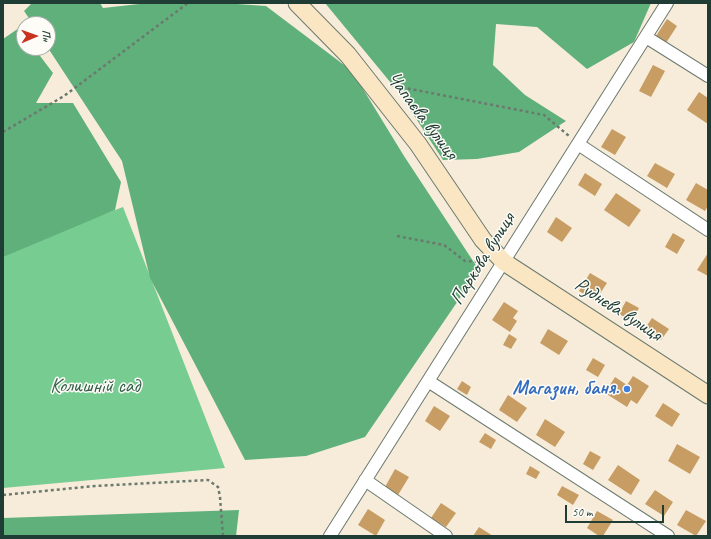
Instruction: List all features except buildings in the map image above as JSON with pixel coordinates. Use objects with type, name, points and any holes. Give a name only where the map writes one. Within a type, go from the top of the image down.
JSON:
[{"type":"street","name":"Чапаєва вулиця","points":[[297,3],[348,55],[368,80],[418,144],[483,240],[504,262]]},
{"type":"street","name":"Паркова вулиця","points":[[330,536],[667,3]]},
{"type":"street","points":[[646,37],[708,76]]},
{"type":"street","points":[[578,144],[708,230]]},
{"type":"street","name":"Руднєва вулиця","points":[[504,262],[708,395]]},
{"type":"street","points":[[428,381],[668,536]]},
{"type":"street","points":[[365,480],[446,536]]},
{"type":"path","points":[[3,132],[64,96],[188,3]]},
{"type":"path","points":[[368,80],[544,115],[578,144]]},
{"type":"path","points":[[397,236],[444,245],[465,261],[504,262]]},
{"type":"path","points":[[3,495],[95,486],[208,480],[218,487],[223,536]]},
{"type":"green space","points":[[32,3],[100,3],[103,8],[148,3],[222,3],[266,6],[352,71],[404,156],[479,270],[365,437],[306,456],[245,460],[150,278],[122,161],[53,56],[56,56],[56,16],[27,16],[24,11]]},
{"type":"green space","points":[[325,3],[651,3],[634,42],[587,69],[537,27],[496,24],[493,65],[525,95],[566,121],[519,152],[477,159],[443,160],[400,94]]},
{"type":"green space","points":[[16,30],[16,56],[40,56],[53,73],[36,103],[73,103],[121,182],[115,210],[3,257],[3,39]]},
{"type":"green space","name":"Колишній сад","points":[[123,207],[225,468],[3,488],[3,253]]},
{"type":"green space","points":[[239,510],[236,536],[3,536],[3,518]]},
{"type":"place","name":"Магазин, баня.","points":[[627,389]]}]
